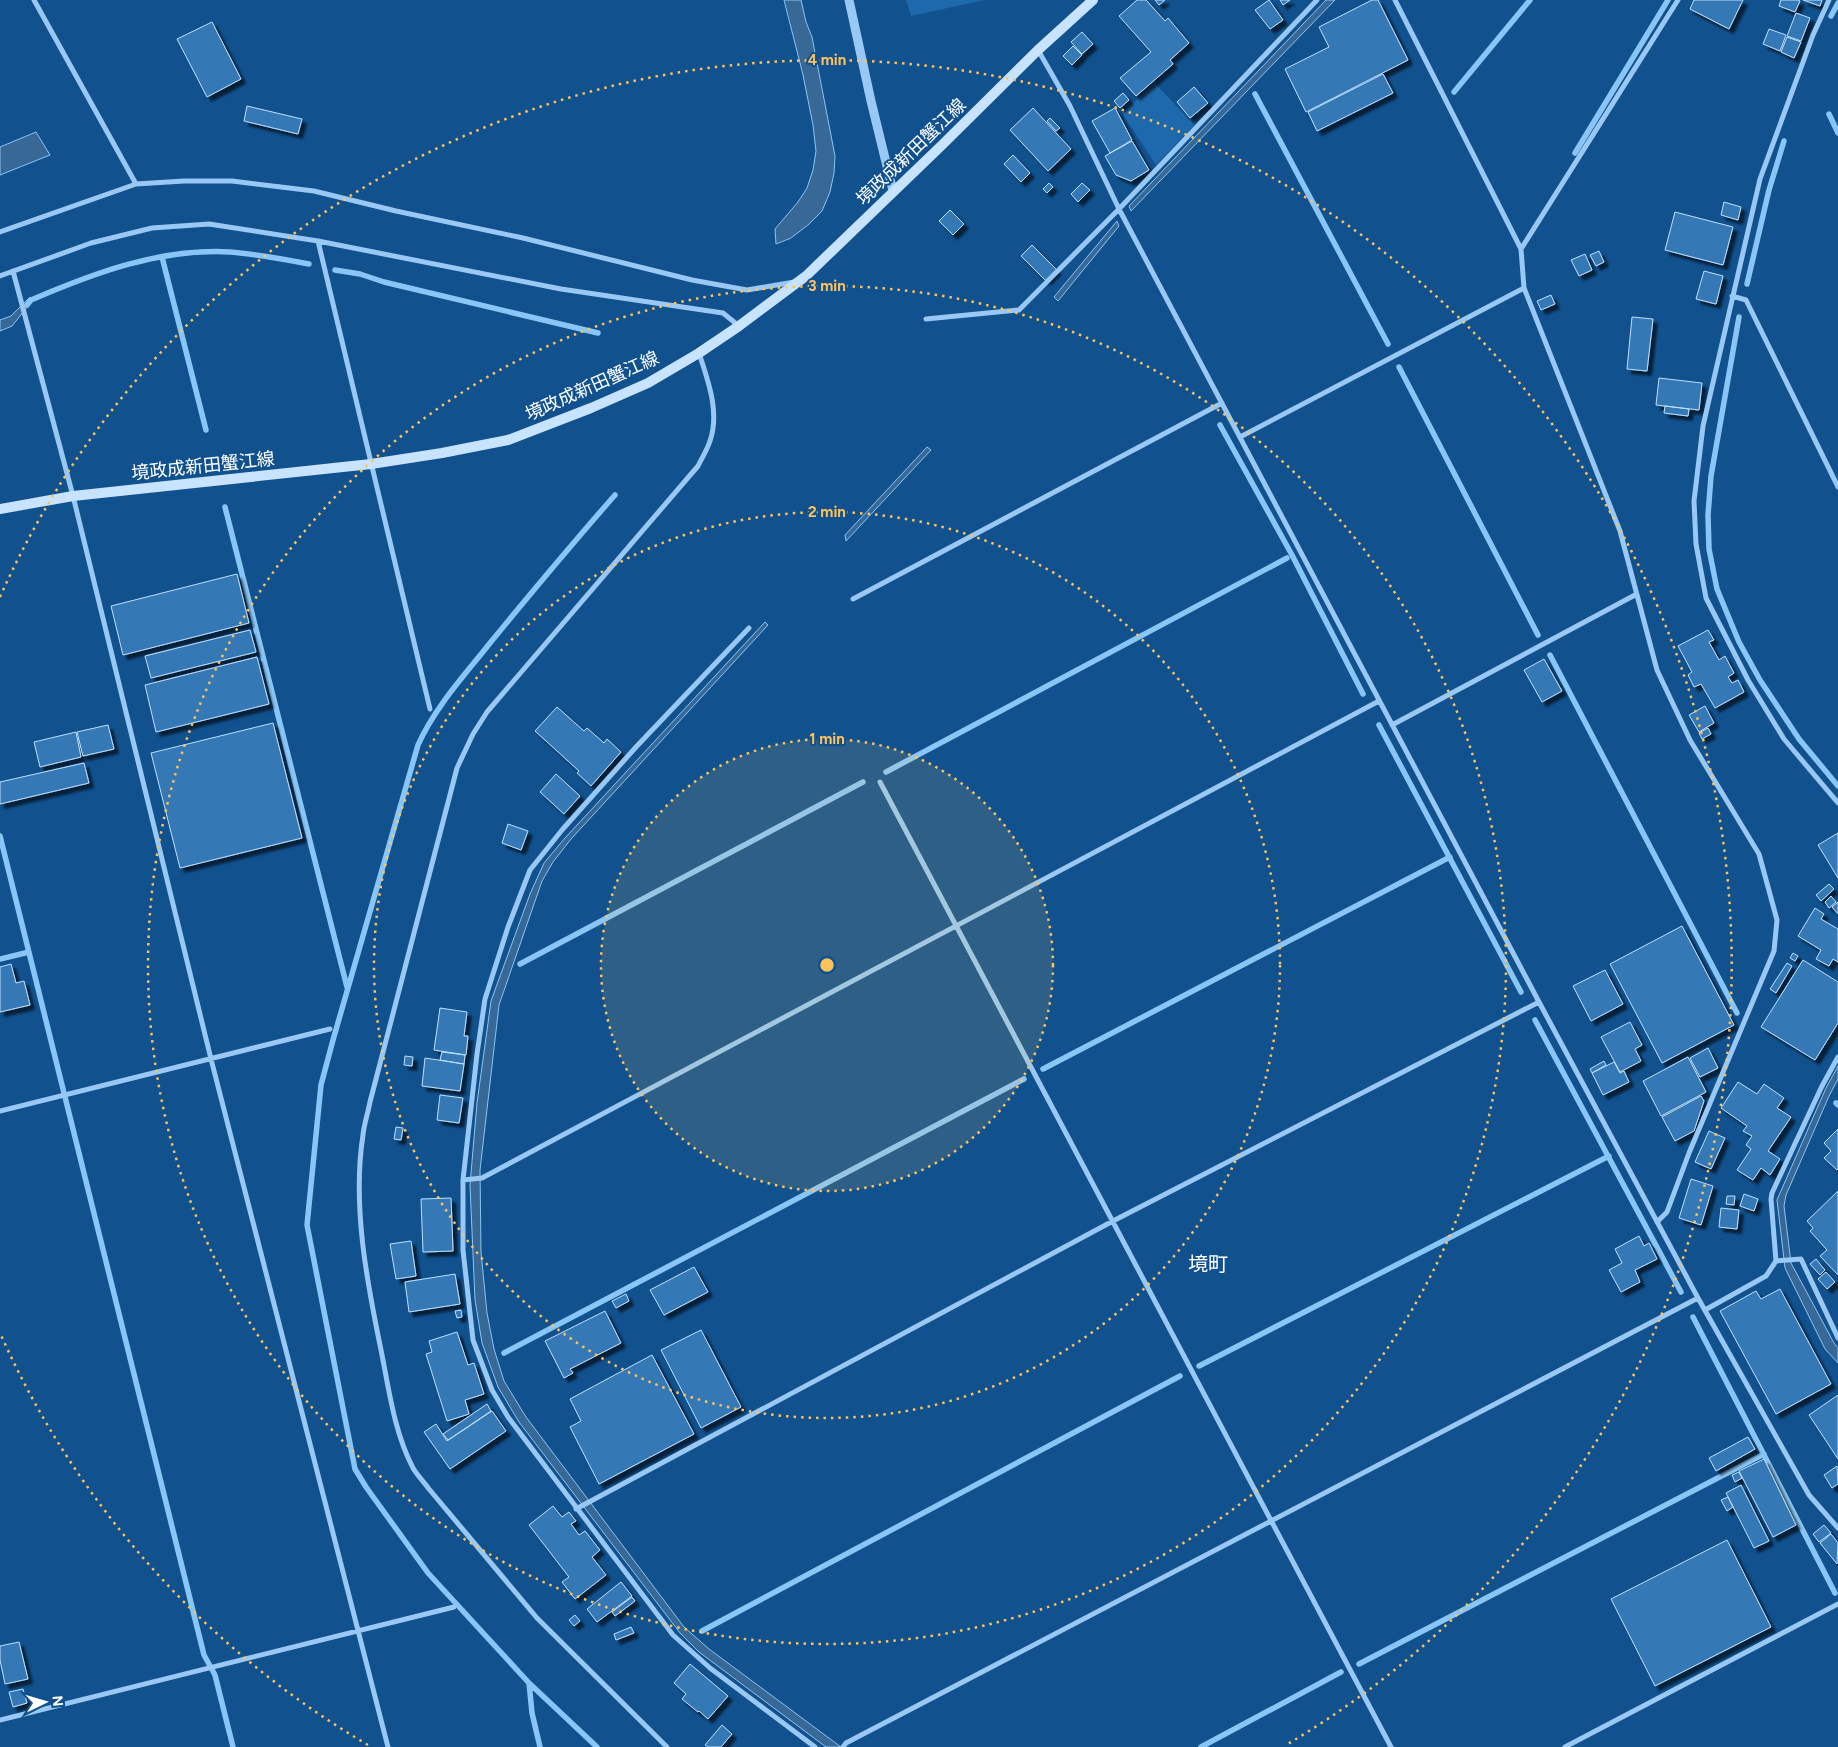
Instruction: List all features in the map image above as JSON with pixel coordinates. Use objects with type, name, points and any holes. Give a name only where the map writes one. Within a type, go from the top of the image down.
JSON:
[{"type":"main road","name":"境政成新田蟹江線","points":[[0,509],[72,496],[371,464],[508,440],[591,408],[648,383],[740,326],[798,282],[1038,50],[1093,0]]},
{"type":"street","points":[[34,0],[136,184]]},
{"type":"street","points":[[849,0],[893,191]]},
{"type":"street","points":[[926,319],[1019,310],[1119,209],[1317,0]]},
{"type":"street","points":[[1395,0],[1521,249],[1524,288],[1620,531],[1635,594],[1657,670],[1690,740],[1760,854],[1777,920],[1774,951],[1689,1153],[1667,1212],[1657,1222]]},
{"type":"street","points":[[1521,249],[1678,0]]},
{"type":"street","points":[[1829,0],[1813,35],[1760,179],[1703,426],[1694,501],[1696,544],[1706,598],[1748,680],[1784,739],[1838,803]]},
{"type":"street","points":[[1038,50],[1070,106],[1119,209],[1379,701],[1704,1310],[1809,1495],[1838,1528]]},
{"type":"street","points":[[0,232],[136,184],[232,181],[314,191],[396,212],[523,238],[692,280],[747,290],[798,282]]},
{"type":"street","points":[[0,276],[91,243],[152,228],[209,224],[318,241],[561,290],[723,314],[740,326]]},
{"type":"street","points":[[318,241],[430,709]]},
{"type":"street","points":[[13,271],[72,496],[211,1059],[388,1747]]},
{"type":"street","points":[[1240,437],[1524,288]]},
{"type":"street","points":[[1732,296],[1746,300],[1838,487]]},
{"type":"street","points":[[667,1747],[537,1618],[413,1468],[401,1439],[392,1404],[371,1299],[360,1211],[360,1170],[362,1135],[457,768],[473,734],[487,712],[698,466],[710,440],[714,414],[712,392],[699,353]]},
{"type":"street","points":[[853,599],[1222,403]]},
{"type":"street","points":[[1392,725],[1635,594]]},
{"type":"street","points":[[749,628],[636,748],[562,830],[530,870],[508,926],[486,999],[477,1054],[466,1180],[463,1250],[474,1340],[492,1390],[508,1417],[673,1635],[710,1668],[815,1747]]},
{"type":"street","points":[[466,1180],[482,1178],[1379,701]]},
{"type":"street","points":[[880,782],[1391,1747]]},
{"type":"street","points":[[578,1508],[1113,1221],[1539,1002]]},
{"type":"street","points":[[0,1111],[330,1029]]},
{"type":"street","points":[[1778,1261],[1771,1199],[1772,1193],[1822,1086],[1838,1057]]},
{"type":"street","points":[[1704,1310],[1766,1276],[1778,1261],[1801,1258],[1838,1338]]},
{"type":"street","points":[[845,1745],[1270,1520],[1698,1298]]},
{"type":"street","points":[[1565,1747],[1838,1604]]},
{"type":"street","points":[[0,1720],[454,1607]]},
{"type":"shaded area","points":[[784,0],[801,0],[812,37],[835,156],[830,192],[822,211],[791,238],[776,244],[775,229],[798,202],[807,188],[813,170],[816,151],[803,75]]},
{"type":"shaded area","points":[[906,0],[985,0],[911,16]]},
{"type":"shaded area","points":[[1326,0],[1335,0],[1131,211],[1129,206]]},
{"type":"shaded area","points":[[1155,83],[1194,125],[1156,165],[1122,113]]},
{"type":"shaded area","points":[[36,132],[50,155],[0,175],[0,147]]},
{"type":"shaded area","points":[[1117,221],[1119,226],[1058,301],[1054,297]]},
{"type":"shaded area","points":[[30,297],[32,301],[12,326],[0,331],[0,320],[11,316]]},
{"type":"shaded area","points":[[927,447],[931,450],[846,541],[845,535]]},
{"type":"shaded area","points":[[765,622],[768,625],[571,839],[553,862],[542,881],[499,1005],[480,1170],[481,1252],[487,1313],[494,1349],[504,1381],[526,1417],[684,1627],[709,1649],[841,1747],[826,1747],[699,1652],[680,1633],[519,1422],[498,1387],[482,1343],[475,1300],[470,1185],[477,1103],[491,1001],[530,894],[544,863],[565,838]]},
{"type":"shaded area","points":[[1838,1066],[1838,1079],[1786,1195],[1784,1206],[1791,1263],[1838,1348],[1838,1363],[1825,1349],[1785,1268],[1777,1200],[1826,1088]]},
{"type":"building","points":[[1137,0],[1146,0],[1165,21],[1168,18],[1189,43],[1170,60],[1173,64],[1136,96],[1120,78],[1151,52],[1119,16]]},
{"type":"building","points":[[1155,0],[1165,0],[1159,5]]},
{"type":"building","points":[[1269,0],[1283,20],[1270,29],[1255,10]]},
{"type":"building","points":[[1280,0],[1290,0],[1283,5]]},
{"type":"building","points":[[1372,0],[1378,0],[1408,60],[1306,112],[1285,69],[1329,47],[1319,27]]},
{"type":"building","points":[[1694,0],[1743,0],[1729,29],[1690,9]]},
{"type":"building","points":[[1781,0],[1800,1],[1795,12],[1779,6]]},
{"type":"building","points":[[1803,0],[1822,0],[1820,6]]},
{"type":"building","points":[[1796,13],[1810,18],[1801,41],[1787,36]]},
{"type":"building","points":[[212,22],[241,79],[207,97],[177,39]]},
{"type":"building","points":[[1769,29],[1786,35],[1780,51],[1763,44]]},
{"type":"building","points":[[1082,32],[1093,44],[1082,54],[1071,42]]},
{"type":"building","points":[[1787,37],[1801,42],[1794,58],[1781,52]]},
{"type":"building","points":[[1073,46],[1082,55],[1072,65],[1063,56]]},
{"type":"building","points":[[1383,74],[1393,93],[1317,131],[1308,112]]},
{"type":"building","points":[[1194,87],[1208,103],[1190,118],[1177,102]]},
{"type":"building","points":[[1123,93],[1129,100],[1120,108],[1114,101]]},
{"type":"building","points":[[247,106],[302,119],[298,134],[244,121]]},
{"type":"building","points":[[1033,108],[1071,149],[1048,171],[1010,130]]},
{"type":"building","points":[[1115,108],[1132,140],[1110,153],[1092,121]]},
{"type":"building","points":[[1050,118],[1060,128],[1056,131],[1047,121]]},
{"type":"building","points":[[1132,141],[1149,170],[1131,181],[1116,175],[1105,156]]},
{"type":"building","points":[[1013,155],[1030,173],[1021,182],[1004,164]]},
{"type":"building","points":[[1049,183],[1053,187],[1047,193],[1043,189]]},
{"type":"building","points":[[1082,183],[1090,190],[1078,202],[1071,194]]},
{"type":"building","points":[[1724,202],[1741,207],[1738,220],[1721,215]]},
{"type":"building","points":[[950,210],[964,224],[953,235],[939,221]]},
{"type":"building","points":[[1675,212],[1733,227],[1723,265],[1665,250]]},
{"type":"building","points":[[1032,245],[1057,270],[1046,281],[1021,256]]},
{"type":"building","points":[[1599,251],[1604,262],[1596,266],[1590,255]]},
{"type":"building","points":[[1585,254],[1592,270],[1579,276],[1571,260]]},
{"type":"building","points":[[1704,271],[1723,276],[1716,304],[1696,299]]},
{"type":"building","points":[[1551,295],[1555,304],[1541,310],[1537,301]]},
{"type":"building","points":[[1632,317],[1653,319],[1647,371],[1627,369]]},
{"type":"building","points":[[1659,378],[1702,383],[1699,410],[1656,405]]},
{"type":"building","points":[[1665,406],[1689,409],[1688,416],[1664,413]]},
{"type":"building","points":[[237,574],[249,623],[123,655],[111,606]]},
{"type":"building","points":[[250,630],[256,652],[151,678],[145,656]]},
{"type":"building","points":[[1708,630],[1714,640],[1709,642],[1719,660],[1725,656],[1734,673],[1728,677],[1732,683],[1738,680],[1744,692],[1715,708],[1701,684],[1694,687],[1688,675],[1692,672],[1678,646]]},
{"type":"building","points":[[257,657],[269,704],[156,732],[145,685]]},
{"type":"building","points":[[1544,659],[1562,691],[1542,702],[1524,670]]},
{"type":"building","points":[[1705,706],[1714,723],[1699,732],[1689,715]]},
{"type":"building","points":[[557,707],[584,731],[587,728],[604,743],[607,739],[621,752],[591,786],[577,773],[579,771],[535,731]]},
{"type":"building","points":[[273,723],[302,838],[180,868],[151,753]]},
{"type":"building","points":[[108,725],[114,749],[83,756],[77,732]]},
{"type":"building","points":[[1708,728],[1711,734],[1702,739],[1699,733]]},
{"type":"building","points":[[76,732],[81,757],[40,767],[34,742]]},
{"type":"building","points":[[84,763],[89,783],[0,804],[0,782]]},
{"type":"building","points":[[556,774],[580,796],[564,814],[540,792]]},
{"type":"building","points":[[508,824],[528,831],[521,850],[502,843]]},
{"type":"building","points":[[1838,833],[1838,878],[1818,845]]},
{"type":"building","points":[[1829,884],[1834,889],[1821,901],[1816,895]]},
{"type":"building","points":[[1831,896],[1836,902],[1829,908],[1825,902]]},
{"type":"building","points":[[1838,902],[1838,914],[1832,907]]},
{"type":"building","points":[[1815,908],[1824,914],[1821,919],[1838,929],[1838,962],[1833,959],[1829,966],[1816,959],[1821,950],[1798,936]]},
{"type":"building","points":[[1682,926],[1734,1025],[1662,1063],[1610,964]]},
{"type":"building","points":[[1793,953],[1798,956],[1795,961],[1790,958]]},
{"type":"building","points":[[1803,960],[1838,982],[1838,1023],[1815,1060],[1761,1027]]},
{"type":"building","points":[[1787,963],[1792,966],[1776,993],[1770,989]]},
{"type":"building","points":[[11,964],[16,983],[24,981],[30,1005],[0,1012],[0,967]]},
{"type":"building","points":[[1605,970],[1623,1004],[1591,1021],[1573,986]]},
{"type":"building","points":[[440,1008],[467,1012],[464,1036],[468,1036],[466,1055],[434,1050]]},
{"type":"building","points":[[1630,1022],[1642,1045],[1635,1049],[1641,1061],[1620,1072],[1601,1037]]},
{"type":"building","points":[[1708,1048],[1718,1068],[1700,1077],[1690,1058]]},
{"type":"building","points":[[442,1052],[465,1055],[464,1064],[440,1060]]},
{"type":"building","points":[[405,1056],[413,1057],[412,1066],[404,1065]]},
{"type":"building","points":[[1688,1057],[1706,1092],[1661,1116],[1643,1081]]},
{"type":"building","points":[[425,1058],[464,1064],[460,1091],[422,1086]]},
{"type":"building","points":[[1604,1061],[1606,1065],[1592,1073],[1590,1069]]},
{"type":"building","points":[[1614,1062],[1620,1073],[1624,1071],[1629,1082],[1603,1095],[1592,1073]]},
{"type":"building","points":[[1738,1082],[1757,1094],[1764,1084],[1784,1098],[1777,1108],[1791,1117],[1768,1151],[1780,1159],[1770,1175],[1761,1168],[1753,1180],[1737,1170],[1751,1149],[1746,1145],[1752,1136],[1743,1131],[1747,1126],[1721,1108]]},
{"type":"building","points":[[440,1095],[463,1098],[459,1123],[437,1120]]},
{"type":"building","points":[[1701,1096],[1704,1101],[1694,1131],[1675,1141],[1662,1117]]},
{"type":"building","points":[[396,1127],[403,1128],[401,1140],[394,1139]]},
{"type":"building","points":[[1838,1129],[1837,1170],[1824,1158],[1831,1151],[1824,1143]]},
{"type":"building","points":[[1709,1131],[1725,1138],[1711,1169],[1695,1162]]},
{"type":"building","points":[[1691,1179],[1713,1186],[1701,1225],[1679,1218]]},
{"type":"building","points":[[1838,1191],[1838,1275],[1820,1256],[1827,1250],[1810,1231],[1813,1228],[1807,1221]]},
{"type":"building","points":[[1744,1194],[1758,1199],[1754,1211],[1740,1206]]},
{"type":"building","points":[[1727,1196],[1735,1196],[1734,1205],[1726,1204]]},
{"type":"building","points":[[451,1198],[453,1251],[423,1252],[421,1199]]},
{"type":"building","points":[[1721,1208],[1739,1210],[1737,1229],[1719,1227]]},
{"type":"building","points":[[1639,1236],[1644,1246],[1649,1243],[1657,1259],[1635,1270],[1640,1282],[1621,1292],[1609,1270],[1622,1263],[1615,1249]]},
{"type":"building","points":[[411,1241],[416,1276],[396,1279],[390,1244]]},
{"type":"building","points":[[1816,1259],[1825,1270],[1820,1275],[1810,1264]]},
{"type":"building","points":[[694,1267],[708,1292],[664,1315],[650,1290]]},
{"type":"building","points":[[1826,1272],[1835,1282],[1827,1289],[1818,1279]]},
{"type":"building","points":[[455,1274],[460,1304],[409,1312],[405,1282]]},
{"type":"building","points":[[1780,1289],[1831,1384],[1776,1414],[1720,1311],[1756,1291],[1761,1299]]},
{"type":"building","points":[[626,1294],[629,1301],[616,1308],[612,1301]]},
{"type":"building","points":[[461,1310],[462,1317],[457,1318],[455,1311]]},
{"type":"building","points":[[605,1311],[621,1343],[570,1369],[573,1373],[564,1378],[545,1341]]},
{"type":"building","points":[[701,1330],[741,1407],[701,1428],[661,1350]]},
{"type":"building","points":[[457,1332],[468,1365],[474,1363],[484,1394],[465,1400],[469,1414],[447,1421],[426,1354],[432,1352],[429,1341]]},
{"type":"building","points":[[652,1355],[694,1434],[599,1484],[570,1427],[581,1421],[570,1399]]},
{"type":"building","points":[[1838,1395],[1838,1459],[1809,1415]]},
{"type":"building","points":[[487,1404],[491,1411],[448,1440],[443,1434]]},
{"type":"building","points":[[492,1411],[506,1431],[450,1469],[424,1432],[436,1424],[447,1441]]},
{"type":"building","points":[[1748,1437],[1755,1449],[1716,1471],[1709,1458]]},
{"type":"building","points":[[1764,1459],[1796,1525],[1773,1537],[1739,1471]]},
{"type":"building","points":[[1837,1466],[1838,1484],[1832,1488],[1824,1475]]},
{"type":"building","points":[[1739,1472],[1742,1478],[1735,1482],[1732,1475]]},
{"type":"building","points":[[1741,1485],[1769,1541],[1754,1548],[1726,1493]]},
{"type":"building","points":[[1728,1497],[1733,1507],[1727,1511],[1721,1500]]},
{"type":"building","points":[[553,1506],[562,1517],[569,1512],[576,1521],[571,1524],[579,1535],[585,1531],[600,1550],[592,1557],[606,1575],[575,1599],[562,1582],[569,1577],[529,1525]]},
{"type":"building","points":[[1824,1525],[1831,1533],[1819,1542],[1813,1534]]},
{"type":"building","points":[[1831,1534],[1838,1543],[1837,1564],[1820,1543]]},
{"type":"building","points":[[1727,1540],[1771,1627],[1655,1686],[1611,1599]]},
{"type":"building","points":[[621,1582],[632,1596],[597,1622],[587,1609]]},
{"type":"building","points":[[632,1597],[635,1601],[615,1616],[612,1612]]},
{"type":"building","points":[[575,1615],[580,1621],[574,1626],[569,1620]]},
{"type":"building","points":[[631,1627],[634,1633],[616,1640],[614,1634]]},
{"type":"building","points":[[19,1642],[28,1679],[5,1684],[0,1660],[0,1646]]},
{"type":"building","points":[[690,1664],[728,1696],[708,1719],[682,1699],[686,1694],[674,1683]]},
{"type":"building","points":[[23,1689],[27,1703],[13,1707],[9,1692]]},
{"type":"building","points":[[722,1725],[732,1734],[721,1747],[708,1747],[705,1745]]},
{"type":"waterway","points":[[1454,92],[1530,0]]},
{"type":"waterway","points":[[1575,153],[1668,0]]},
{"type":"waterway","points":[[1831,16],[1838,3]]},
{"type":"waterway","points":[[1255,94],[1388,344]]},
{"type":"waterway","points":[[1829,114],[1838,133]]},
{"type":"waterway","points":[[1747,284],[1769,190],[1784,141]]},
{"type":"waterway","points":[[27,305],[31,300],[103,272],[128,264],[178,254],[230,252],[260,255],[309,264]]},
{"type":"waterway","points":[[162,257],[206,430]]},
{"type":"waterway","points":[[335,270],[360,274],[384,282],[598,333]]},
{"type":"waterway","points":[[1739,317],[1711,476],[1708,515],[1709,549],[1717,589],[1739,642],[1760,680],[1799,739],[1838,786]]},
{"type":"waterway","points":[[1399,367],[1538,635]]},
{"type":"waterway","points":[[1220,425],[1292,555],[1363,694]]},
{"type":"waterway","points":[[597,1747],[529,1683],[428,1573],[355,1469],[307,1225],[321,1085],[418,745],[441,705],[460,680],[615,495]]},
{"type":"waterway","points":[[225,507],[347,987]]},
{"type":"waterway","points":[[886,772],[1287,558]]},
{"type":"waterway","points":[[1550,655],[1737,1013]]},
{"type":"waterway","points":[[1379,725],[1521,992]]},
{"type":"waterway","points":[[520,964],[863,782]]},
{"type":"waterway","points":[[0,836],[204,1655],[215,1675],[233,1747]]},
{"type":"waterway","points":[[1043,1069],[1450,857]]},
{"type":"waterway","points":[[0,959],[29,952]]},
{"type":"waterway","points":[[1535,1020],[1681,1292]]},
{"type":"waterway","points":[[504,1353],[1024,1079]]},
{"type":"waterway","points":[[1199,1366],[1609,1156]]},
{"type":"waterway","points":[[1693,1317],[1835,1593]]},
{"type":"waterway","points":[[702,1631],[1180,1376]]},
{"type":"waterway","points":[[1359,1664],[1764,1454]]},
{"type":"waterway","points":[[1201,1747],[1341,1672]]},
{"type":"waterway","points":[[529,1683],[532,1713],[540,1747]]},
{"type":"district","name":"境町","points":[[1208,1264]]}]
